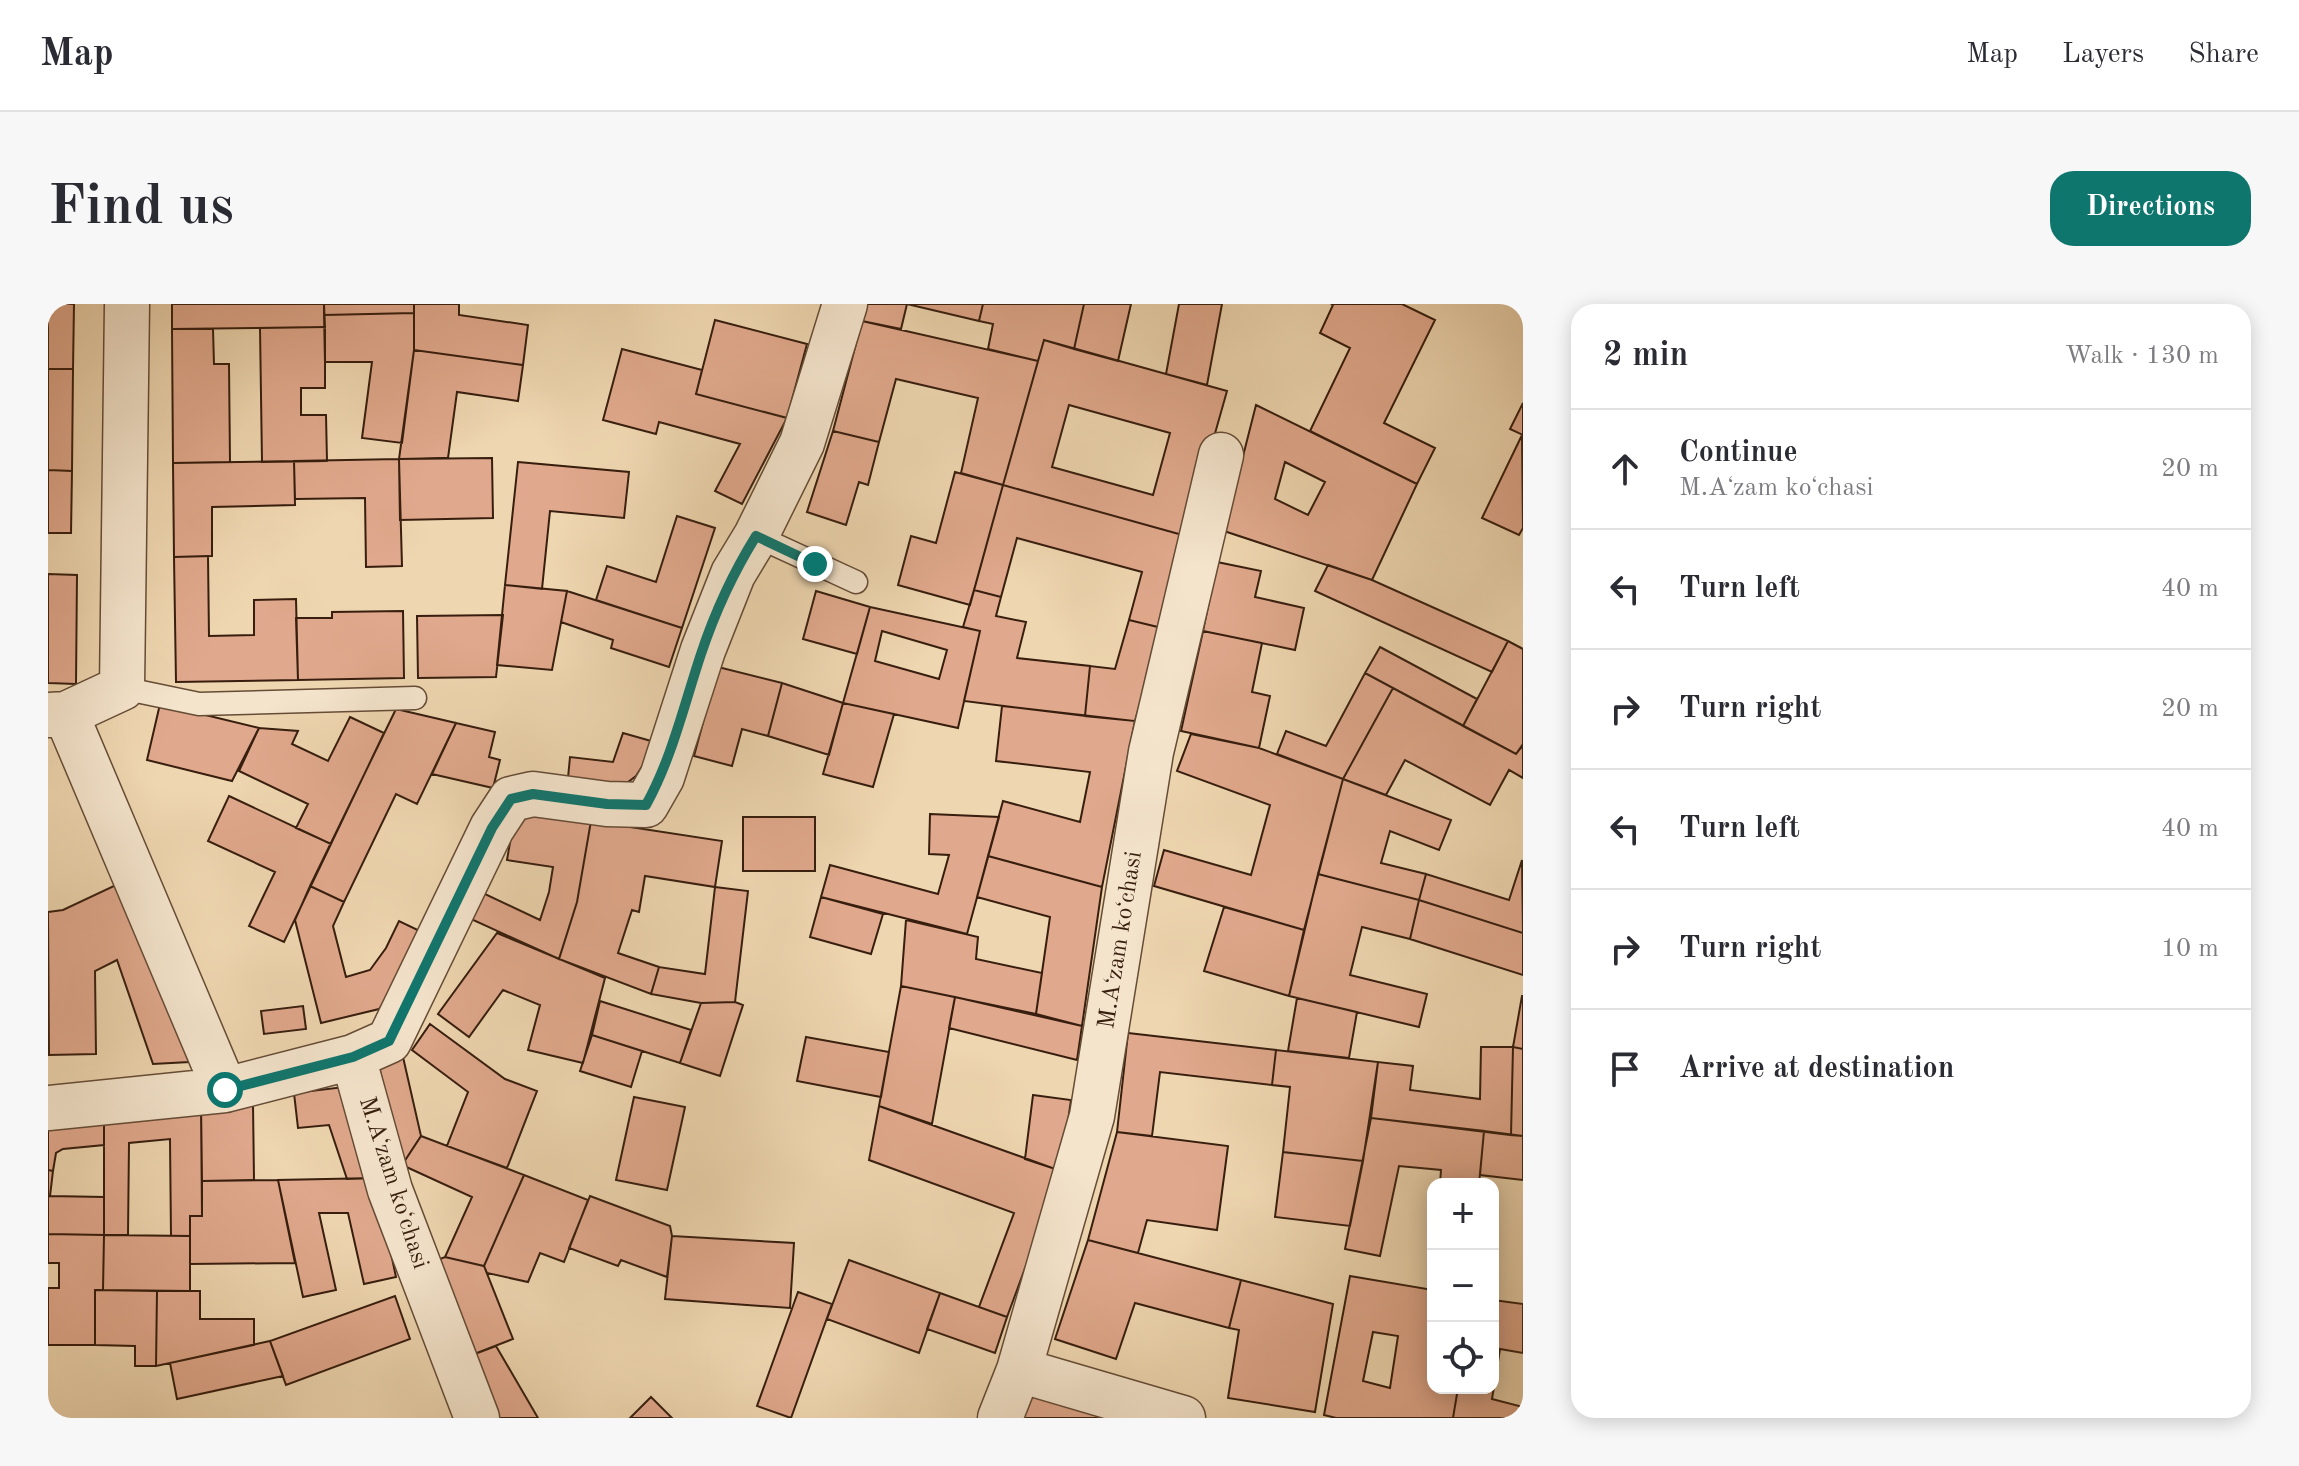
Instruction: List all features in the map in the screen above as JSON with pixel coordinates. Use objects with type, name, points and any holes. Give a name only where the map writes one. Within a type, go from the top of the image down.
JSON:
[{"type":"street","points":[[127,304],[122,688],[57,715],[225,1090]]},
{"type":"street","points":[[48,1108],[225,1090],[353,1057],[389,1041],[492,828],[511,799],[533,794],[607,804],[646,805],[662,777],[703,650],[733,574],[756,536],[802,443],[845,304]]},
{"type":"street","name":"M.Aʻzam koʻchasi","points":[[1000,1418],[1019,1370],[1092,1116],[1151,752],[1221,455]]},
{"type":"street","name":"M.Aʻzam koʻchasi","points":[[353,1057],[390,1190],[477,1418]]},
{"type":"street","points":[[1019,1370],[1183,1418]]},
{"type":"lane","points":[[756,536],[856,582]]},
{"type":"lane","points":[[122,688],[199,704],[415,698]]},
{"type":"building","points":[[48,304],[74,304],[73,369],[48,369]]},
{"type":"building","points":[[172,304],[324,304],[325,327],[172,329]]},
{"type":"building","points":[[324,304],[414,304],[414,313],[324,315]]},
{"type":"building","points":[[414,304],[459,304],[459,315],[528,325],[523,365],[414,350]]},
{"type":"building","points":[[866,304],[907,304],[901,329],[862,321]]},
{"type":"building","points":[[907,304],[983,304],[979,321]]},
{"type":"building","points":[[983,304],[1084,304],[1074,349],[1044,340],[1038,361],[988,349],[993,324],[979,321]]},
{"type":"building","points":[[1084,304],[1131,304],[1118,361],[1074,349]]},
{"type":"building","points":[[1179,304],[1222,304],[1207,385],[1166,374]]},
{"type":"building","points":[[1331,304],[1402,304],[1435,320],[1384,423],[1435,448],[1417,484],[1310,431],[1350,348],[1320,333]]},
{"type":"building","points":[[414,313],[414,350],[402,443],[362,438],[372,362],[325,362],[324,315]]},
{"type":"building","points":[[715,320],[807,344],[787,418],[696,394]]},
{"type":"building","points":[[862,321],[1038,361],[1003,485],[961,473],[978,398],[896,379],[879,442],[833,431]]},
{"type":"building","points":[[325,327],[325,388],[301,388],[301,415],[326,415],[327,461],[262,462],[260,328]]},
{"type":"building","points":[[172,329],[213,329],[214,364],[229,364],[230,462],[173,463]]},
{"type":"building","points":[[1044,340],[1227,391],[1186,536],[1003,485]],"holes":[[[1069,405],[1170,433],[1153,495],[1052,467]]]},
{"type":"building","points":[[622,349],[702,370],[696,394],[787,418],[742,504],[715,491],[740,444],[659,422],[656,434],[603,420]]},
{"type":"building","points":[[414,350],[523,365],[518,401],[457,392],[448,458],[399,459]]},
{"type":"building","points":[[48,369],[73,369],[72,471],[48,470]]},
{"type":"building","points":[[1523,403],[1523,435],[1510,429]]},
{"type":"building","points":[[1256,405],[1417,484],[1372,580],[1224,531]],"holes":[[[1285,462],[1325,482],[1308,515],[1275,499]]]},
{"type":"building","points":[[833,431],[879,442],[868,485],[859,482],[846,525],[807,512]]},
{"type":"building","points":[[1522,435],[1523,528],[1519,535],[1482,518]]},
{"type":"building","points":[[492,458],[493,518],[400,520],[399,459]]},
{"type":"building","points":[[399,459],[402,566],[366,567],[365,498],[295,499],[294,461]]},
{"type":"building","points":[[294,461],[295,505],[212,507],[212,556],[174,557],[173,463]]},
{"type":"building","points":[[518,462],[629,472],[624,518],[550,511],[542,589],[505,585]]},
{"type":"building","points":[[48,470],[72,471],[71,533],[48,533]]},
{"type":"building","points":[[955,472],[1003,485],[970,605],[898,585],[911,536],[936,543]]},
{"type":"building","points":[[1003,485],[1186,536],[1162,628],[1129,620],[1142,572],[1017,538],[1001,597],[974,590]]},
{"type":"building","points":[[677,516],[715,528],[682,628],[596,600],[607,566],[656,582]]},
{"type":"building","points":[[208,556],[209,636],[254,635],[254,600],[296,599],[298,680],[176,682],[174,557]]},
{"type":"building","points":[[1217,562],[1261,571],[1255,597],[1304,608],[1295,650],[1203,631]]},
{"type":"building","points":[[1328,565],[1372,580],[1508,641],[1492,672],[1315,591]]},
{"type":"building","points":[[48,574],[77,575],[76,684],[48,683]]},
{"type":"building","points":[[505,585],[567,591],[552,670],[497,665]]},
{"type":"building","points":[[974,590],[1001,597],[996,616],[1026,622],[1017,658],[1090,666],[1085,716],[964,701],[980,631],[963,627]]},
{"type":"building","points":[[567,591],[682,628],[669,667],[611,648],[613,640],[561,622]]},
{"type":"building","points":[[816,591],[870,607],[857,654],[803,639]]},
{"type":"building","points":[[870,607],[980,631],[958,728],[843,703]],"holes":[[[882,631],[947,650],[939,679],[875,661]]]},
{"type":"building","points":[[403,611],[404,678],[298,680],[296,618],[332,618],[332,612]]},
{"type":"building","points":[[503,615],[496,677],[418,678],[417,616]]},
{"type":"building","points":[[1129,620],[1162,628],[1135,721],[1085,716],[1090,666],[1115,669]]},
{"type":"building","points":[[1203,631],[1262,643],[1252,692],[1270,696],[1259,748],[1181,731]]},
{"type":"building","points":[[1508,641],[1523,649],[1523,744],[1516,754],[1463,726]]},
{"type":"building","points":[[1380,647],[1477,699],[1463,726],[1365,673]]},
{"type":"building","points":[[718,667],[782,683],[768,736],[742,729],[732,766],[694,756]]},
{"type":"building","points":[[1365,673],[1393,688],[1343,779],[1277,754],[1286,731],[1326,746]]},
{"type":"building","points":[[782,683],[843,703],[829,755],[768,736]]},
{"type":"building","points":[[1393,688],[1516,754],[1523,745],[1523,778],[1509,770],[1490,805],[1405,760],[1386,795],[1343,779]]},
{"type":"building","points":[[843,703],[894,714],[873,787],[823,774]]},
{"type":"building","points":[[160,704],[259,728],[232,781],[147,760]]},
{"type":"building","points":[[1002,706],[1135,721],[1102,887],[988,856],[1003,801],[1080,822],[1090,772],[996,761]]},
{"type":"building","points":[[396,709],[456,723],[417,804],[396,794],[344,902],[310,886]]},
{"type":"building","points":[[350,717],[384,733],[331,844],[296,828],[308,804],[239,771],[259,728],[298,731],[292,744],[328,761]]},
{"type":"building","points":[[456,723],[495,732],[489,757],[500,760],[493,788],[432,774]]},
{"type":"building","points":[[623,733],[651,741],[636,776],[624,785],[568,778],[570,757],[613,762]]},
{"type":"building","points":[[1191,734],[1259,748],[1343,779],[1304,930],[1154,886],[1164,850],[1251,875],[1270,805],[1177,771]]},
{"type":"building","points":[[1343,779],[1451,820],[1439,850],[1390,831],[1381,863],[1426,874],[1419,900],[1318,874]]},
{"type":"building","points":[[229,796],[331,844],[284,942],[249,926],[275,872],[208,841]]},
{"type":"building","points":[[516,808],[591,821],[577,902],[559,959],[471,919],[483,893],[540,920],[553,867],[507,860]]},
{"type":"building","points":[[930,814],[999,817],[967,934],[821,897],[830,865],[938,894],[949,855],[929,854]]},
{"type":"building","points":[[743,817],[815,817],[815,871],[743,871]]},
{"type":"building","points":[[591,821],[722,841],[715,887],[645,876],[639,912],[632,910],[618,953],[659,967],[651,994],[559,959],[577,902]]},
{"type":"building","points":[[988,856],[1102,887],[1082,1026],[1036,1014],[1050,917],[977,897]]},
{"type":"building","points":[[1522,860],[1523,933],[1419,900],[1426,874],[1509,900]]},
{"type":"building","points":[[1318,874],[1419,900],[1410,939],[1362,927],[1350,975],[1427,994],[1419,1027],[1289,996]]},
{"type":"building","points":[[118,884],[148,946],[189,1062],[153,1064],[117,960],[95,971],[96,1054],[49,1055],[48,912],[63,910]]},
{"type":"building","points":[[310,886],[344,902],[333,926],[346,977],[370,970],[386,948],[399,921],[426,934],[410,966],[379,1009],[321,1023],[295,920]]},
{"type":"building","points":[[715,887],[748,891],[735,1002],[701,1003],[651,994],[659,967],[705,974]]},
{"type":"building","points":[[821,897],[883,914],[871,954],[810,937]]},
{"type":"building","points":[[1419,900],[1523,933],[1523,975],[1410,939]]},
{"type":"building","points":[[1224,907],[1304,930],[1289,996],[1204,971]]},
{"type":"building","points":[[906,920],[978,937],[976,959],[1042,973],[1036,1014],[901,986]]},
{"type":"building","points":[[497,933],[605,978],[583,1063],[528,1050],[540,1005],[503,990],[469,1037],[438,1014]]},
{"type":"building","points":[[901,986],[955,997],[932,1124],[879,1106]]},
{"type":"building","points":[[1523,996],[1523,1049],[1513,1047]]},
{"type":"building","points":[[955,997],[1082,1026],[1077,1060],[949,1028]]},
{"type":"building","points":[[1297,998],[1357,1012],[1349,1058],[1288,1051]]},
{"type":"building","points":[[600,1001],[691,1030],[680,1063],[592,1035]]},
{"type":"building","points":[[735,1002],[743,1005],[720,1076],[680,1063],[701,1003]]},
{"type":"building","points":[[303,1006],[306,1029],[264,1034],[261,1011]]},
{"type":"building","points":[[430,1024],[505,1079],[537,1091],[507,1168],[447,1146],[468,1092],[412,1050]]},
{"type":"building","points":[[1128,1033],[1276,1050],[1272,1085],[1160,1072],[1152,1136],[1117,1132]]},
{"type":"building","points":[[592,1035],[642,1051],[631,1087],[580,1071]]},
{"type":"building","points":[[806,1037],[889,1052],[881,1097],[797,1081]]},
{"type":"building","points":[[1481,1047],[1513,1047],[1511,1135],[1371,1118],[1378,1062],[1413,1066],[1410,1090],[1480,1099]]},
{"type":"building","points":[[1513,1047],[1523,1049],[1523,1136],[1511,1135]]},
{"type":"building","points":[[1276,1050],[1378,1062],[1363,1161],[1283,1152],[1290,1087],[1272,1085]]},
{"type":"building","points":[[403,1057],[421,1136],[402,1165],[378,1062]]},
{"type":"building","points":[[344,1087],[375,1178],[347,1179],[329,1125],[298,1128],[294,1093]]},
{"type":"building","points":[[1033,1095],[1071,1100],[1061,1171],[1025,1159]]},
{"type":"building","points":[[634,1097],[685,1107],[667,1190],[616,1180]]},
{"type":"building","points":[[253,1104],[254,1180],[202,1181],[201,1105]]},
{"type":"building","points":[[201,1105],[202,1216],[190,1216],[190,1236],[171,1236],[170,1139],[129,1143],[128,1235],[104,1235],[104,1114]]},
{"type":"building","points":[[879,1106],[1061,1171],[1007,1317],[979,1307],[1014,1213],[869,1160]]},
{"type":"building","points":[[104,1114],[104,1145],[63,1149],[56,1153],[53,1171],[48,1170],[48,1120]]},
{"type":"building","points":[[1371,1118],[1484,1131],[1480,1178],[1440,1178],[1441,1170],[1399,1166],[1380,1256],[1345,1249]]},
{"type":"building","points":[[1484,1131],[1523,1136],[1523,1180],[1480,1175]]},
{"type":"building","points":[[1117,1132],[1228,1146],[1217,1230],[1147,1220],[1138,1253],[1088,1240]]},
{"type":"building","points":[[421,1136],[524,1175],[484,1266],[445,1257],[472,1197],[402,1165]]},
{"type":"building","points":[[1283,1152],[1363,1161],[1350,1226],[1275,1217]]},
{"type":"building","points":[[48,1170],[53,1171],[50,1196],[104,1197],[104,1235],[48,1234]]},
{"type":"building","points":[[524,1175],[588,1200],[564,1262],[540,1253],[528,1282],[487,1273],[484,1266]]},
{"type":"building","points":[[375,1178],[396,1277],[364,1284],[348,1213],[319,1213],[336,1290],[303,1297],[278,1180]]},
{"type":"building","points":[[278,1180],[295,1263],[190,1264],[190,1216],[202,1216],[202,1181]]},
{"type":"building","points":[[590,1196],[670,1226],[672,1236],[667,1277],[621,1260],[618,1266],[569,1248]]},
{"type":"building","points":[[48,1234],[104,1235],[103,1290],[95,1290],[95,1345],[48,1345],[48,1288],[59,1288],[59,1263],[48,1263]]},
{"type":"building","points":[[104,1235],[190,1236],[190,1291],[103,1290]]},
{"type":"building","points":[[672,1236],[794,1243],[790,1308],[665,1299]]},
{"type":"building","points":[[1088,1240],[1241,1280],[1229,1328],[1135,1303],[1116,1359],[1055,1339]]},
{"type":"building","points":[[445,1257],[484,1266],[513,1339],[464,1358],[427,1264]]},
{"type":"building","points":[[849,1260],[940,1293],[919,1353],[827,1319]]},
{"type":"building","points":[[1350,1276],[1427,1289],[1427,1394],[1457,1394],[1453,1418],[1336,1418],[1324,1415]],"holes":[[[1373,1332],[1398,1336],[1390,1388],[1363,1381]]]},
{"type":"building","points":[[1241,1280],[1333,1304],[1315,1412],[1228,1398],[1239,1330],[1229,1328]]},
{"type":"building","points":[[95,1290],[157,1291],[156,1366],[135,1366],[135,1346],[95,1345]]},
{"type":"building","points":[[157,1291],[200,1291],[200,1319],[254,1319],[254,1345],[156,1366]]},
{"type":"building","points":[[798,1292],[832,1304],[791,1418],[757,1406]]},
{"type":"building","points":[[940,1293],[1007,1317],[995,1353],[927,1329]]},
{"type":"building","points":[[395,1296],[410,1339],[286,1385],[270,1341]]},
{"type":"building","points":[[1499,1301],[1523,1304],[1523,1353],[1500,1349],[1499,1355]]},
{"type":"building","points":[[270,1341],[283,1376],[177,1399],[170,1363]]},
{"type":"building","points":[[496,1346],[538,1418],[499,1418],[464,1358]]},
{"type":"building","points":[[1026,1385],[1142,1418],[1015,1418]]},
{"type":"building","points":[[1457,1394],[1493,1394],[1492,1399],[1523,1407],[1521,1418],[1453,1418]]},
{"type":"building","points":[[651,1397],[672,1418],[630,1418]]},
{"type":"route","points":[[225,1090],[353,1057],[389,1041],[492,828],[511,799],[533,794],[607,804],[646,805],[662,777],[703,650],[733,574],[756,536],[815,564]]}]
